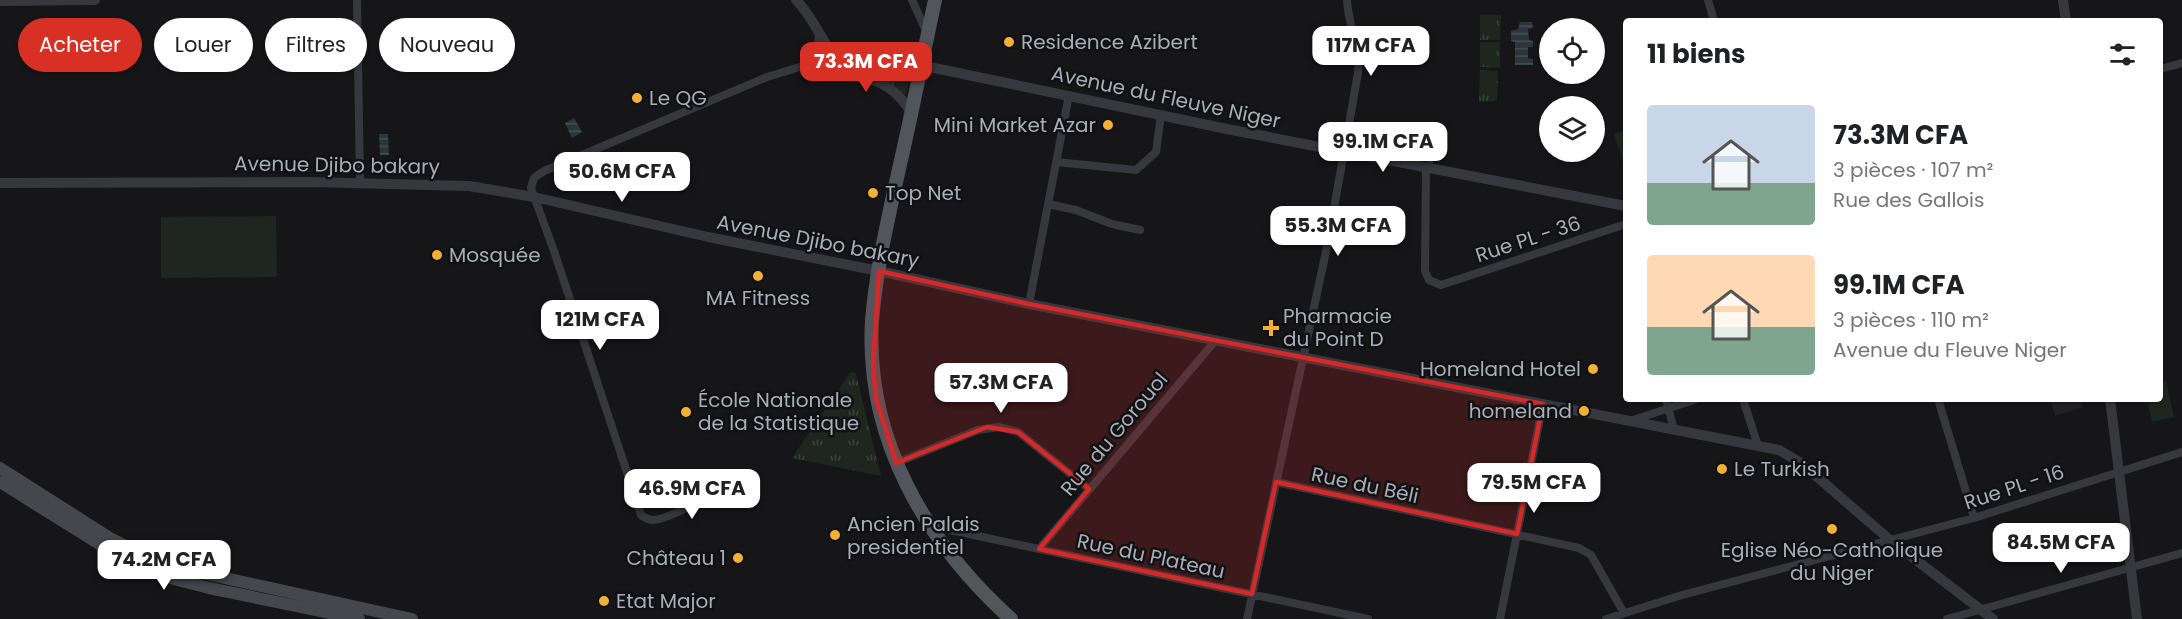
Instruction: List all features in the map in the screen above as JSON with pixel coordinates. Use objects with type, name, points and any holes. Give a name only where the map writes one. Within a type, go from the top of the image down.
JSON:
[{"type":"main road","points":[[935,0],[884,237],[872,321],[876,399],[896,463],[928,525],[960,568],[1011,619]]},
{"type":"main road","points":[[0,468],[21,488],[104,547],[149,570],[174,579],[242,589],[355,614],[412,619]]},
{"type":"main road","points":[[0,482],[21,488]]},
{"type":"street","points":[[0,1],[95,0]]},
{"type":"street","points":[[357,0],[360,183]]},
{"type":"street","points":[[796,0],[809,14],[819,34],[846,70],[856,77],[877,82],[895,92],[912,113]]},
{"type":"street","points":[[912,0],[928,33]]},
{"type":"street","points":[[1247,619],[1304,357],[1345,151],[1359,66],[1347,0]]},
{"type":"street","points":[[1708,0],[1713,18]]},
{"type":"street","points":[[2063,0],[2066,18]]},
{"type":"street","points":[[803,66],[816,50],[819,34]]},
{"type":"street","name":"Avenue du Fleuve Niger","points":[[534,197],[532,183],[534,178],[544,171],[767,77],[803,66],[841,63],[920,65],[1161,115],[1623,205]]},
{"type":"street","points":[[2163,68],[2182,63]]},
{"type":"street","points":[[1029,304],[1069,95]]},
{"type":"street","points":[[1056,162],[1136,170],[1156,152],[1161,115]]},
{"type":"street","points":[[1427,167],[1436,126]]},
{"type":"street","name":"Rue PL - 36","points":[[1427,167],[1425,271],[1429,280],[1441,285],[1623,226]]},
{"type":"street","name":"Avenue Djibo bakary","points":[[0,183],[457,185],[534,197],[790,255],[1304,357]]},
{"type":"street","points":[[534,197],[641,515],[649,520],[658,520],[727,487]]},
{"type":"street","points":[[1048,204],[1076,210],[1112,224],[1140,230]]},
{"type":"street","name":"Rue du Gorouol","points":[[1039,549],[1215,341]]},
{"type":"street","points":[[1304,357],[1779,450],[1801,463],[1890,540],[1994,619]]},
{"type":"street","points":[[1744,402],[1758,446]]},
{"type":"street","points":[[1939,402],[1974,518]]},
{"type":"street","points":[[2110,402],[2137,619]]},
{"type":"street","points":[[1629,422],[1667,403],[1674,430]]},
{"type":"street","points":[[1500,619],[1543,404]]},
{"type":"street","points":[[896,463],[978,430],[999,427],[1018,432],[1089,489]]},
{"type":"street","name":"Rue PL - 16","points":[[1890,540],[1974,518],[2182,452]]},
{"type":"street","name":"Rue du Béli","points":[[1276,482],[1588,551],[1624,614]]},
{"type":"street","name":"Rue du Plateau","points":[[928,525],[1368,619]]},
{"type":"street","points":[[1606,619],[1682,595],[1890,540]]},
{"type":"street","points":[[1947,619],[2182,553]]},
{"type":"highlighted area","points":[[879,271],[1029,304],[1543,404],[1517,534],[1276,482],[1252,594],[1039,549],[1089,489],[1018,432],[987,427],[896,463],[876,399],[873,366]]},
{"type":"shaded area","points":[[1520,22],[1532,22],[1533,28],[1528,29],[1529,40],[1533,41],[1533,47],[1528,47],[1528,58],[1533,59],[1533,65],[1515,65],[1515,42],[1511,41],[1511,31],[1518,29]]},
{"type":"shaded area","points":[[574,118],[582,132],[572,138],[565,123]]},
{"type":"shaded area","points":[[379,134],[388,134],[389,155],[380,155]]},
{"type":"shaded area","points":[[2051,402],[2081,402],[2083,407],[2055,416]]},
{"type":"green space","points":[[1480,15],[1501,15],[1500,40],[1480,40]]},
{"type":"green space","points":[[1480,42],[1500,42],[1500,68],[1480,67]]},
{"type":"green space","points":[[851,68],[911,73],[906,95],[850,71]]},
{"type":"green space","points":[[1480,70],[1498,71],[1497,101],[1479,102]]},
{"type":"green space","points":[[1623,131],[1623,162],[1614,134]]},
{"type":"green space","points":[[276,216],[277,277],[161,278],[161,217]]},
{"type":"green space","points":[[850,373],[856,374],[881,476],[792,458]]},
{"type":"green space","points":[[2166,381],[2174,417],[2152,422],[2148,402],[2163,402],[2163,382]]},
{"type":"green space","points":[[641,482],[681,488],[681,493],[692,501],[660,507],[649,506]]},
{"type":"place","name":"Residence Azibert","points":[[1009,42]]},
{"type":"place","name":"Le QG","points":[[637,98]]},
{"type":"place","name":"Mini Market Azar","points":[[1108,125]]},
{"type":"place","name":"Top Net","points":[[873,193]]},
{"type":"place","name":"Mosquée","points":[[437,255]]},
{"type":"place","name":"MA Fitness","points":[[758,276]]},
{"type":"place","name":"Pharmacie du Point D","points":[[1271,328]]},
{"type":"place","name":"Homeland Hotel","points":[[1593,369]]},
{"type":"place","name":"homeland","points":[[1584,411]]},
{"type":"place","name":"École Nationale de la Statistique","points":[[686,412]]},
{"type":"place","name":"Le Turkish","points":[[1722,469]]},
{"type":"place","name":"Eglise Néo-Catholique du Niger","points":[[1832,529]]},
{"type":"place","name":"Ancien Palais presidentiel","points":[[835,535]]},
{"type":"place","name":"Château 1","points":[[738,558]]},
{"type":"place","name":"Etat Major","points":[[604,601]]}]
